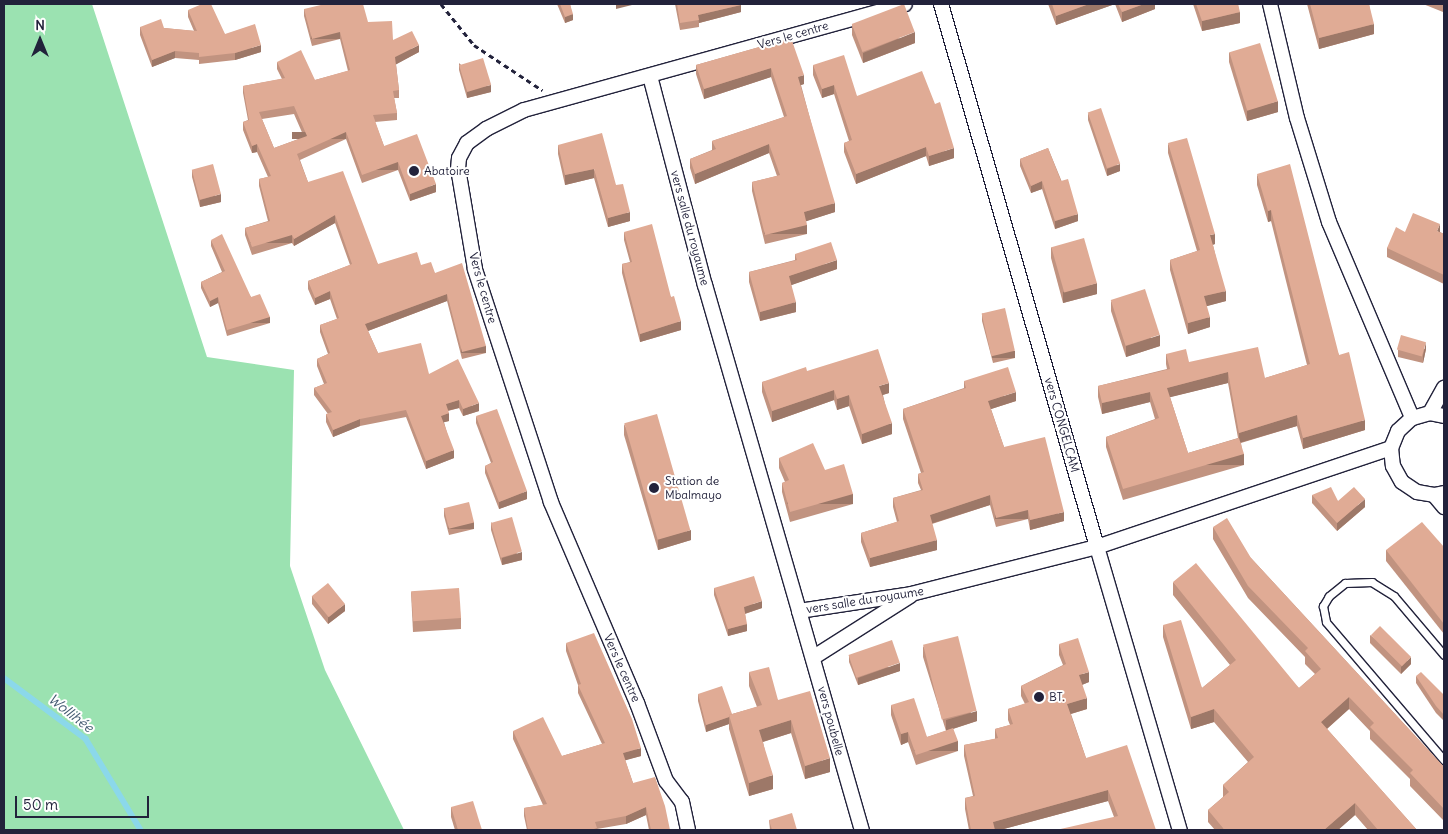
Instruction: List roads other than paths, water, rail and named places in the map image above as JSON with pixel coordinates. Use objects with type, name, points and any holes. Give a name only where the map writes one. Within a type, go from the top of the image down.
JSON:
[{"type":"street","name":"Vers le centre","points":[[688,830],[682,802],[666,781],[637,703],[551,502],[475,269],[458,169],[467,144],[497,122],[524,110],[905,4]]},
{"type":"street","name":"vers CONGELCAM","points":[[941,4],[1097,548]]},
{"type":"street","points":[[1270,4],[1297,118],[1329,222],[1412,418]]},
{"type":"street","name":"vers salle du royaume","points":[[650,76],[705,285],[798,611],[911,594],[1097,548]]},
{"type":"street","points":[[1430,413],[1444,388]]},
{"type":"street","points":[[1444,416],[1430,413],[1412,418],[1398,431],[1391,448],[1393,466],[1402,482],[1416,492],[1439,494],[1444,507]]},
{"type":"street","points":[[1180,830],[1097,548],[1391,448]]},
{"type":"street","points":[[814,657],[911,594]]},
{"type":"street","name":"vers poubelle","points":[[798,611],[814,657],[862,830]]},
{"type":"lane","points":[[1444,655],[1394,596],[1372,582],[1345,583],[1329,596],[1323,606],[1326,622],[1444,760]]},
{"type":"waterway","name":"Wollihée","points":[[4,678],[86,739],[141,830]]},
{"type":"place","name":"Abatoire","points":[[414,171]]},
{"type":"place","name":"Station de Mbalmayo","points":[[654,488]]},
{"type":"place","name":"BT.","points":[[1039,697]]}]
